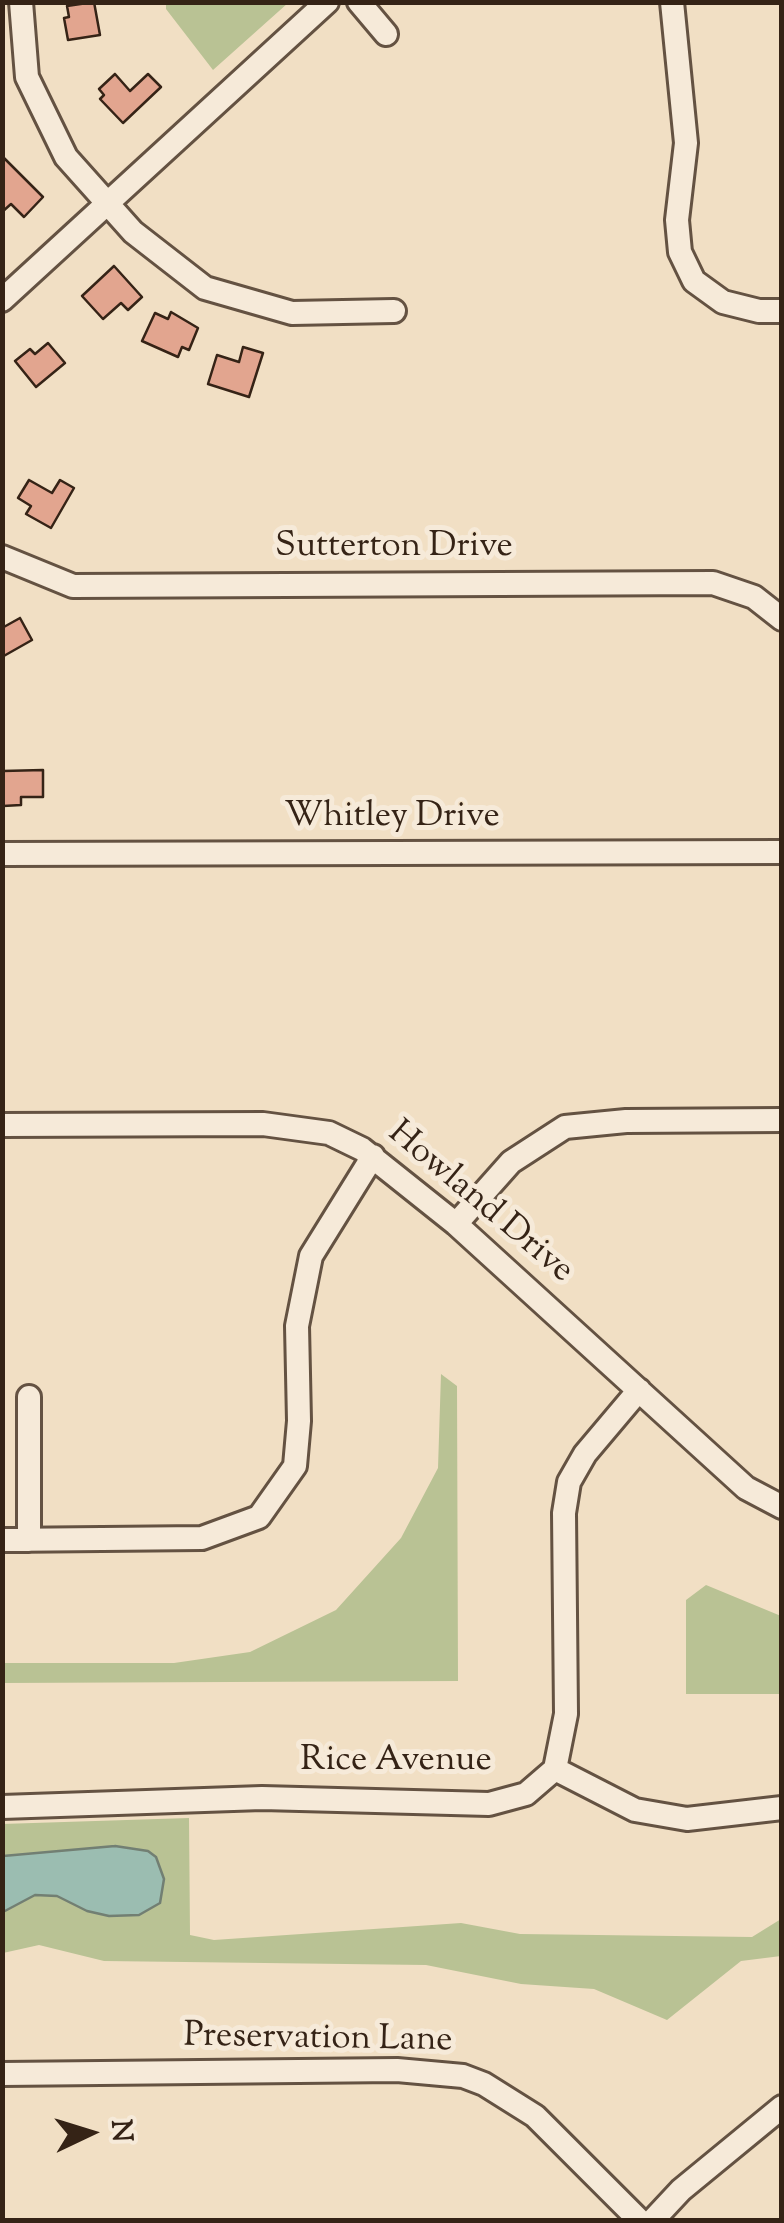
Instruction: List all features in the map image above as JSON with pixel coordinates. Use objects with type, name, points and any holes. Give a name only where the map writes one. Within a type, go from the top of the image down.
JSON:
[{"type":"street","points":[[21,2],[28,77],[66,157],[132,232],[206,288],[292,313],[394,311]]},
{"type":"street","points":[[2,300],[328,2]]},
{"type":"street","points":[[359,2],[386,34]]},
{"type":"street","points":[[672,2],[686,143],[677,220],[680,252],[694,280],[724,302],[758,311],[782,311]]},
{"type":"street","name":"Sutterton Drive","points":[[2,557],[72,586],[714,583],[754,597],[782,618]]},
{"type":"street","name":"Whitley Drive","points":[[2,854],[782,852]]},
{"type":"street","points":[[456,1224],[511,1162],[566,1127],[626,1120],[782,1120]]},
{"type":"street","name":"Howland Drive","points":[[2,1125],[263,1124],[329,1133],[373,1156],[456,1224],[746,1488],[782,1507]]},
{"type":"street","points":[[2,1540],[202,1538],[259,1517],[295,1466],[299,1420],[297,1326],[311,1256],[373,1156]]},
{"type":"street","points":[[639,1390],[585,1454],[569,1482],[564,1513],[566,1714],[555,1769],[636,1810],[653,1813],[688,1819],[782,1808]]},
{"type":"street","points":[[29,1396],[29,1540]]},
{"type":"street","name":"Rice Avenue","points":[[2,1807],[262,1798],[489,1804],[526,1794],[555,1769]]},
{"type":"street","name":"Preservation Lane","points":[[2,2074],[396,2070],[463,2076],[484,2084],[535,2116],[639,2220]]},
{"type":"street","points":[[653,2220],[694,2178],[782,2107]]},
{"type":"green space","points":[[166,2],[288,3],[213,70],[166,9]]},
{"type":"green space","points":[[441,1374],[457,1386],[458,1681],[3,1683],[3,1663],[174,1663],[250,1652],[336,1610],[401,1538],[438,1468]]},
{"type":"green space","points":[[706,1585],[781,1616],[781,1694],[686,1694],[686,1600]]},
{"type":"green space","points":[[189,1818],[190,1935],[214,1940],[461,1923],[520,1934],[752,1937],[781,1919],[781,1956],[741,1961],[667,2020],[594,1989],[521,1984],[426,1965],[104,1961],[39,1945],[3,1953],[2,1824]]},
{"type":"water","points":[[115,1846],[148,1851],[156,1857],[164,1879],[160,1903],[139,1915],[109,1916],[87,1911],[57,1896],[35,1895],[3,1912],[3,1856]]},
{"type":"building","points":[[94,2],[100,35],[68,40],[64,18],[69,17],[67,6]]},
{"type":"building","points":[[115,74],[130,91],[148,74],[161,87],[123,123],[100,99],[104,95],[99,89]]},
{"type":"building","points":[[2,156],[43,197],[24,217],[11,204],[2,212]]},
{"type":"building","points":[[114,266],[142,297],[128,310],[121,303],[103,319],[82,296]]},
{"type":"building","points":[[171,312],[198,328],[189,350],[182,347],[178,357],[142,341],[155,313],[168,319]]},
{"type":"building","points":[[48,343],[65,363],[36,387],[15,361],[30,349],[35,354]]},
{"type":"building","points":[[243,347],[263,353],[249,397],[208,384],[217,355],[239,362]]},
{"type":"building","points":[[29,480],[52,493],[60,480],[74,488],[51,528],[26,514],[31,506],[18,498]]},
{"type":"building","points":[[20,618],[32,640],[2,657],[2,628]]},
{"type":"building","points":[[43,770],[43,797],[21,797],[21,805],[3,806],[3,771]]}]
